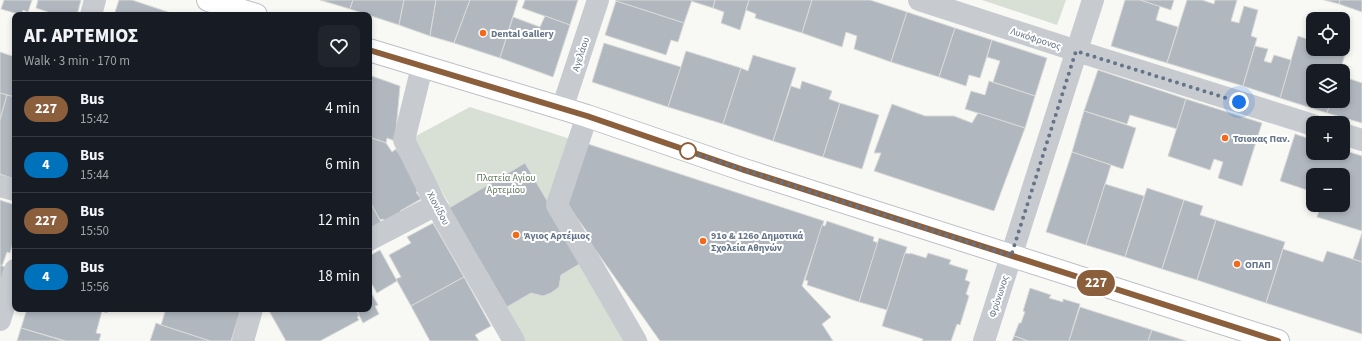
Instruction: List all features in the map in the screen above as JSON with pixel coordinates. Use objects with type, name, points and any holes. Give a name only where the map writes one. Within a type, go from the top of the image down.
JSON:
[{"type":"main road","points":[[208,0],[246,12]]},
{"type":"main road","points":[[372,51],[587,116],[744,170],[1278,341]]},
{"type":"street","points":[[91,12],[95,0]]},
{"type":"street","name":"Αγελάου","points":[[562,109],[598,0]]},
{"type":"street","name":"Λυκόφρονος","points":[[919,0],[1306,123]]},
{"type":"street","name":"Φρύνωνος","points":[[984,341],[1093,0]]},
{"type":"street","name":"Χιονίδου","points":[[422,66],[404,140],[436,204],[514,341]]},
{"type":"street","points":[[587,116],[558,205],[636,341]]},
{"type":"street","points":[[1350,136],[1362,140]]},
{"type":"street","points":[[0,186],[12,189]]},
{"type":"street","points":[[372,238],[436,204]]},
{"type":"street","points":[[0,320],[12,280]]},
{"type":"street","points":[[243,341],[251,312]]},
{"type":"green space","points":[[982,0],[1066,0],[1057,25]]},
{"type":"green space","name":"Πλατεία Αγίου Αρτεμίου","points":[[470,107],[583,143],[563,205],[648,341],[508,341],[434,214],[449,204],[412,138]]},
{"type":"building","points":[[4,0],[32,0],[28,12],[23,10],[22,12],[12,12],[1,9]]},
{"type":"building","points":[[38,0],[81,0],[78,12],[48,12],[36,8]]},
{"type":"building","points":[[119,0],[132,0],[168,12],[115,12]]},
{"type":"building","points":[[320,0],[353,0],[350,9]]},
{"type":"building","points":[[353,0],[404,0],[399,25],[372,16],[372,12],[359,12],[350,9]]},
{"type":"building","points":[[404,0],[436,0],[430,36],[399,25]]},
{"type":"building","points":[[436,0],[470,0],[454,43],[430,36]]},
{"type":"building","points":[[470,0],[518,0],[500,58],[454,43]]},
{"type":"building","points":[[525,0],[578,0],[570,25],[522,8]]},
{"type":"building","points":[[616,0],[692,0],[684,23]]},
{"type":"building","points":[[715,0],[713,8],[691,1]]},
{"type":"building","points":[[715,0],[749,0],[740,30],[721,23],[724,12],[713,8]]},
{"type":"building","points":[[749,0],[812,0],[802,33],[755,18],[756,14],[746,10]]},
{"type":"building","points":[[812,0],[870,0],[907,12],[891,62],[854,49],[857,36],[846,32],[842,47],[802,33]]},
{"type":"building","points":[[1125,0],[1140,0],[1160,6],[1156,20],[1178,27],[1167,63],[1111,46]]},
{"type":"building","points":[[1140,0],[1174,0],[1171,10]]},
{"type":"building","points":[[1187,0],[1202,0],[1214,4],[1215,0],[1237,0],[1231,21],[1239,23],[1244,6],[1258,10],[1251,36],[1257,38],[1243,86],[1167,63]]},
{"type":"building","points":[[1324,0],[1340,0],[1339,4]]},
{"type":"building","points":[[1340,0],[1362,0],[1362,12],[1339,4]]},
{"type":"building","points":[[616,1],[684,23],[678,42],[671,40],[666,55],[605,35]]},
{"type":"building","points":[[907,12],[955,28],[939,77],[891,62]]},
{"type":"building","points":[[545,16],[570,25],[553,77],[500,58],[513,17],[540,27]]},
{"type":"building","points":[[955,28],[992,40],[980,78],[969,75],[966,86],[939,77]]},
{"type":"building","points":[[1298,36],[1306,39],[1306,56],[1344,56],[1342,64],[1306,64],[1306,106],[1280,98]]},
{"type":"building","points":[[992,40],[1047,58],[1035,96],[993,82],[1000,61],[987,57]]},
{"type":"building","points":[[604,43],[681,67],[668,107],[592,82]]},
{"type":"building","points":[[1255,46],[1268,49],[1264,61],[1271,63],[1274,55],[1291,60],[1280,98],[1243,86]]},
{"type":"building","points":[[686,51],[741,68],[723,124],[668,107]]},
{"type":"building","points":[[0,52],[12,56],[12,96],[0,93]]},
{"type":"building","points":[[753,55],[796,68],[773,141],[723,124],[741,68],[748,71]]},
{"type":"building","points":[[1098,70],[1186,99],[1177,129],[1130,115],[1127,124],[1084,111]]},
{"type":"building","points":[[372,76],[400,86],[395,141],[387,138],[386,143],[372,138]]},
{"type":"building","points":[[1350,79],[1362,83],[1362,123],[1350,120],[1350,116],[1338,116],[1327,113],[1329,108],[1350,108]]},
{"type":"building","points":[[802,81],[832,91],[829,99],[840,103],[823,157],[773,141],[791,86],[800,89]]},
{"type":"building","points":[[989,81],[1035,96],[1025,128],[965,109],[971,91],[985,95]]},
{"type":"building","points":[[0,93],[7,95],[0,120]]},
{"type":"building","points":[[7,95],[12,96],[12,178],[0,174],[0,120]]},
{"type":"building","points":[[1186,99],[1262,123],[1242,186],[1218,178],[1223,162],[1214,159],[1210,170],[1168,156]]},
{"type":"building","points":[[840,103],[879,115],[862,169],[823,157]]},
{"type":"building","points":[[892,104],[925,116],[954,116],[972,123],[978,113],[1025,128],[994,211],[874,171],[881,153],[874,153]]},
{"type":"building","points":[[1311,108],[1329,108],[1327,113]]},
{"type":"building","points":[[1084,111],[1136,128],[1123,169],[1072,152]]},
{"type":"building","points":[[1295,134],[1306,138],[1306,160],[1350,160],[1350,152],[1362,156],[1362,231],[1317,217],[1319,212],[1350,212],[1350,168],[1306,168],[1306,190],[1280,181]]},
{"type":"building","points":[[372,138],[386,143],[392,152],[396,149],[421,190],[416,192],[421,199],[400,211],[403,214],[386,223],[383,219],[380,220],[372,205]]},
{"type":"building","name":"91ο & 126ο Δημοτικά Σχολεία Αθηνών","points":[[585,143],[824,221],[802,286],[831,317],[822,324],[833,341],[660,341],[587,238],[590,236],[567,204]]},
{"type":"building","points":[[1072,152],[1111,165],[1086,245],[1046,232]]},
{"type":"building","name":"Άγιος Αρτέμιος","points":[[525,163],[583,262],[561,275],[559,287],[551,293],[543,296],[531,293],[507,307],[449,208]]},
{"type":"building","points":[[1105,184],[1144,196],[1125,257],[1086,245]]},
{"type":"building","points":[[1147,188],[1184,200],[1162,269],[1125,257]]},
{"type":"building","points":[[0,200],[12,204],[12,246],[10,253],[7,252],[2,266],[0,265]]},
{"type":"building","points":[[1184,200],[1203,206],[1200,215],[1216,220],[1197,280],[1162,269]]},
{"type":"building","points":[[372,206],[383,226],[372,232]]},
{"type":"building","points":[[1216,220],[1285,242],[1266,303],[1197,280]]},
{"type":"building","points":[[827,221],[874,237],[873,241],[878,243],[859,302],[807,285],[808,281],[805,280],[822,225],[825,226]]},
{"type":"building","points":[[433,223],[464,277],[411,306],[396,279],[401,277],[389,255],[411,243],[407,237]]},
{"type":"building","points":[[1362,233],[1362,262],[1353,259]]},
{"type":"building","points":[[879,238],[907,247],[887,310],[859,302]]},
{"type":"building","points":[[1283,249],[1323,262],[1327,251],[1362,262],[1362,334],[1266,303]]},
{"type":"building","points":[[380,250],[397,281],[377,293],[372,284],[372,254]]},
{"type":"building","points":[[905,253],[926,258],[928,253],[951,260],[949,264],[968,270],[965,280],[970,282],[966,294],[969,296],[960,325],[957,324],[951,341],[922,341],[923,339],[882,326]]},
{"type":"building","points":[[0,265],[5,267],[0,283]]},
{"type":"building","points":[[464,277],[491,326],[475,335],[479,341],[430,341],[411,306]]},
{"type":"building","points":[[1030,288],[1051,295],[1049,298],[1063,302],[1063,299],[1080,304],[1069,341],[1028,341],[1014,336],[1025,312],[1023,311]]},
{"type":"building","points":[[372,294],[378,305],[375,306],[379,314],[363,323],[358,312],[372,312]]},
{"type":"building","points":[[1080,307],[1152,330],[1148,341],[1069,341]]},
{"type":"building","points":[[26,312],[102,312],[96,333],[101,334],[99,341],[66,341],[21,328]]},
{"type":"building","points":[[165,312],[240,312],[231,341],[210,341],[161,325]]},
{"type":"building","points":[[270,312],[357,312],[359,316],[357,317],[359,320],[320,341],[286,341]]},
{"type":"building","points":[[156,323],[161,325],[210,341],[150,341]]},
{"type":"building","points":[[21,328],[64,341],[17,341]]},
{"type":"building","points":[[1152,330],[1186,341],[1148,341]]},
{"type":"building","points":[[1014,336],[1028,341],[1012,341]]},
{"type":"bus line","name":"227","points":[[372,51],[587,116],[744,170],[1278,341]]},
{"type":"place","name":"Dental Gallery","points":[[483,33]]},
{"type":"place","name":"Τσιοκας Παν.","points":[[1225,138]]},
{"type":"place","name":"Άγιος Αρτέμιος","points":[[516,235]]},
{"type":"place","name":"91ο & 126ο Δημοτικά Σχολεία Αθηνών","points":[[703,241]]},
{"type":"place","name":"ΟΠΑΠ","points":[[1237,264]]},
{"type":"route","points":[[688,151],[1011,256],[1076,51],[1239,102]]}]
